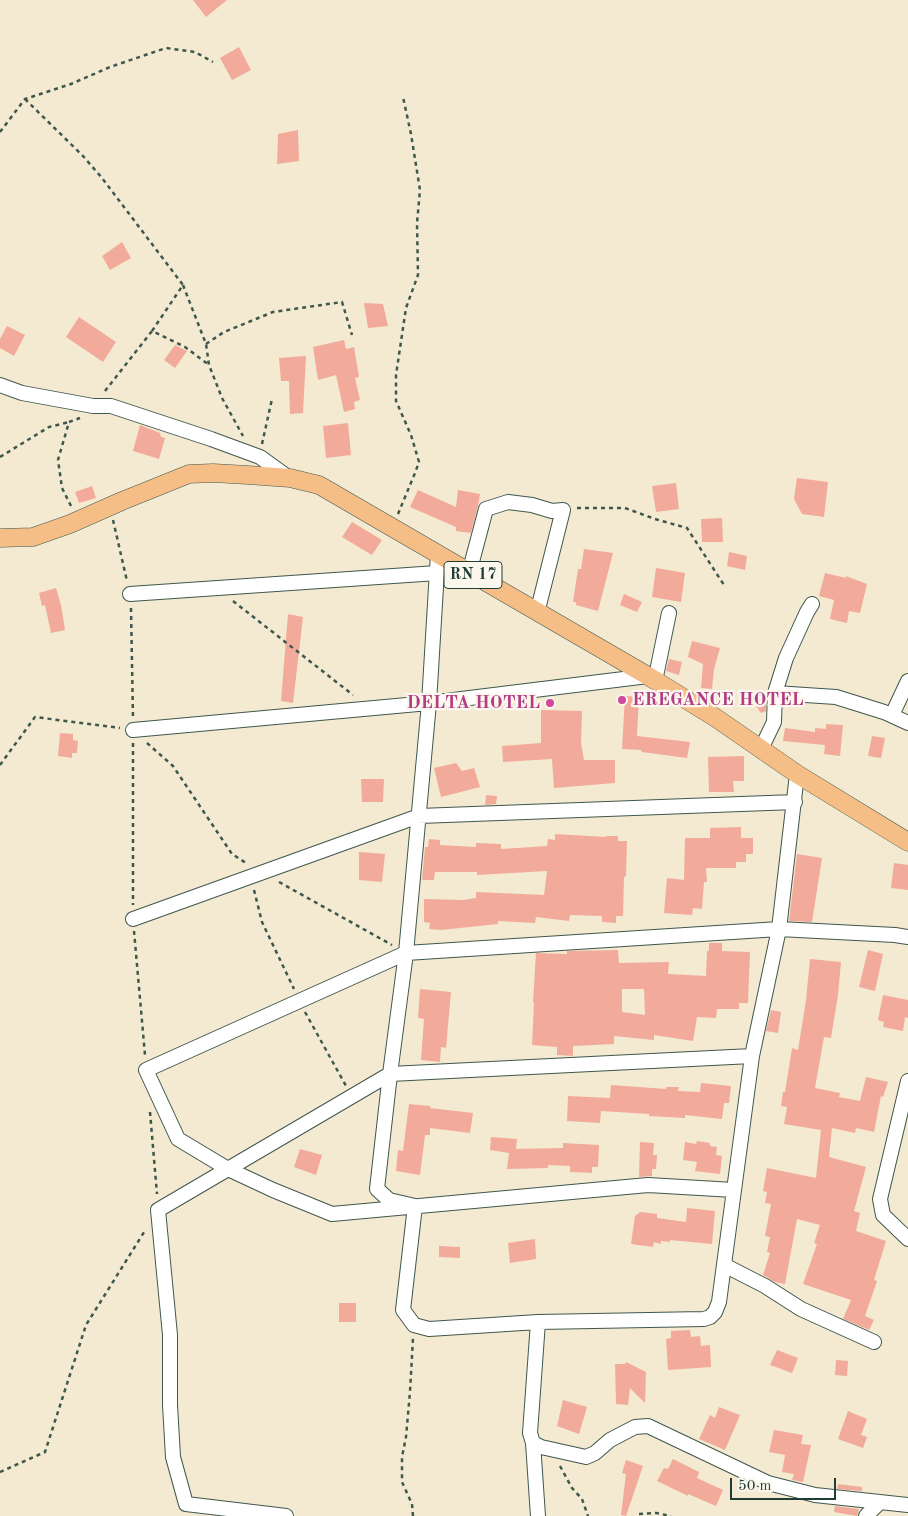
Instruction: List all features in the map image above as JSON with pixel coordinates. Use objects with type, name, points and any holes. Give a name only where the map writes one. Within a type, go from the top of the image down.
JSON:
[{"type":"main road","name":"RN 17","points":[[0,538],[33,537],[78,521],[189,474],[213,473],[290,478],[319,485],[716,718],[797,774],[908,842]]},
{"type":"street","points":[[0,385],[22,393],[89,411],[111,406],[211,439],[260,458],[290,478]]},
{"type":"street","points":[[469,572],[486,509],[508,502],[532,505],[552,511],[563,510],[537,613]]},
{"type":"street","points":[[415,1206],[389,1200],[377,1189],[406,953],[429,703],[438,554]]},
{"type":"street","points":[[130,594],[437,573]]},
{"type":"street","points":[[761,749],[774,722],[776,693],[786,658],[812,604]]},
{"type":"street","points":[[133,730],[429,703],[651,679],[669,613]]},
{"type":"street","points":[[776,693],[836,697],[902,720],[908,681]]},
{"type":"street","points":[[415,1206],[403,1310],[414,1325],[429,1329],[538,1322],[704,1319],[715,1312],[719,1302],[752,1056],[778,930],[797,774]]},
{"type":"street","points":[[133,919],[419,816],[795,802]]},
{"type":"street","points":[[734,1190],[648,1185],[332,1214],[228,1169],[178,1139],[146,1070],[406,953],[778,930],[908,937]]},
{"type":"street","points":[[286,1516],[186,1504],[173,1457],[170,1406],[170,1335],[158,1210],[390,1074],[752,1056]]},
{"type":"street","points":[[908,1081],[880,1199],[883,1215],[908,1239]]},
{"type":"street","points":[[724,1265],[765,1286],[801,1309],[874,1342]]},
{"type":"street","points":[[538,1322],[530,1434],[533,1443],[538,1516]]},
{"type":"street","points":[[533,1443],[541,1447],[586,1456],[595,1453],[610,1440],[635,1427],[648,1426],[768,1482],[815,1495],[908,1505]]},
{"type":"street","points":[[866,1516],[879,1502]]},
{"type":"path","points":[[0,132],[26,99],[166,48],[195,52],[213,62]]},
{"type":"path","points":[[392,527],[419,462],[411,435],[396,401],[396,376],[406,308],[418,275],[417,223],[420,190],[412,134],[403,97]]},
{"type":"path","points":[[26,99],[83,156],[102,178],[183,286],[206,344],[209,365],[222,398],[238,430],[244,437]]},
{"type":"path","points":[[0,457],[49,427],[69,422],[89,411],[152,331],[183,286]]},
{"type":"path","points":[[206,344],[224,332],[273,312],[342,302],[352,335]]},
{"type":"path","points":[[152,331],[185,347],[209,365]]},
{"type":"path","points":[[260,458],[272,399]]},
{"type":"path","points":[[69,422],[58,460],[62,488],[78,521]]},
{"type":"path","points":[[109,507],[130,594],[133,730],[133,919],[146,1070]]},
{"type":"path","points":[[563,510],[589,507],[626,508],[655,519],[688,528],[724,585]]},
{"type":"path","points":[[216,588],[369,708]]},
{"type":"path","points":[[0,764],[35,717],[133,730],[172,766],[232,854],[406,953]]},
{"type":"path","points":[[0,1472],[45,1452],[86,1325],[158,1210],[150,1107]]},
{"type":"path","points":[[413,1516],[412,1504],[402,1482],[402,1457],[406,1437],[414,1325]]},
{"type":"path","points":[[559,1465],[572,1488],[582,1499],[588,1516]]},
{"type":"path","points":[[639,1514],[656,1513],[671,1516]]},
{"type":"building","points":[[193,0],[227,0],[206,17]]},
{"type":"building","points":[[239,47],[251,70],[232,80],[220,58]]},
{"type":"building","points":[[298,130],[299,161],[277,164],[278,134]]},
{"type":"building","points":[[122,242],[131,258],[110,270],[102,256]]},
{"type":"building","points":[[364,303],[383,304],[388,326],[368,328]]},
{"type":"building","points":[[79,317],[116,342],[103,362],[66,337]]},
{"type":"building","points":[[7,326],[25,335],[14,356],[0,348],[0,339]]},
{"type":"building","points":[[344,340],[346,349],[354,347],[359,377],[355,378],[360,400],[354,402],[355,409],[344,412],[336,375],[318,380],[313,347]]},
{"type":"building","points":[[175,345],[187,351],[175,368],[164,360]]},
{"type":"building","points":[[306,356],[303,413],[290,414],[289,381],[281,381],[279,358]]},
{"type":"building","points":[[348,423],[351,455],[326,458],[323,426]]},
{"type":"building","points":[[140,425],[160,433],[161,437],[165,438],[159,459],[133,451]]},
{"type":"building","points":[[797,478],[828,482],[824,517],[802,514],[794,499]]},
{"type":"building","points":[[676,483],[679,509],[656,512],[652,486]]},
{"type":"building","points":[[92,486],[96,498],[79,503],[75,492]]},
{"type":"building","points":[[418,490],[456,507],[458,490],[480,494],[471,533],[456,531],[456,527],[410,507]]},
{"type":"building","points":[[722,518],[723,542],[702,542],[701,519]]},
{"type":"building","points":[[352,522],[382,540],[372,555],[342,537]]},
{"type":"building","points":[[584,549],[613,553],[598,611],[576,605],[576,602],[573,602],[578,569],[581,569]]},
{"type":"building","points":[[729,552],[747,556],[745,570],[727,566]]},
{"type":"building","points":[[656,568],[685,573],[681,602],[652,597]]},
{"type":"building","points":[[825,573],[846,578],[846,576],[867,584],[860,613],[849,611],[847,623],[830,619],[834,600],[819,596]]},
{"type":"building","points":[[56,588],[65,630],[51,633],[45,605],[42,606],[39,593]]},
{"type":"building","points":[[624,594],[642,602],[637,612],[620,605]]},
{"type":"building","points":[[288,614],[303,617],[293,703],[281,701]]},
{"type":"building","points":[[692,641],[720,648],[714,669],[712,689],[701,688],[703,664],[688,657]]},
{"type":"building","points":[[669,659],[682,662],[679,675],[666,671]]},
{"type":"building","points":[[625,696],[639,697],[637,736],[690,742],[687,758],[642,752],[641,750],[622,749]]},
{"type":"building","points":[[766,698],[766,711],[761,713],[753,702]]},
{"type":"building","points":[[541,710],[582,711],[581,743],[584,760],[615,760],[615,783],[554,788],[552,759],[503,762],[502,746],[541,743]]},
{"type":"building","points":[[826,724],[843,725],[840,756],[824,754],[825,745],[783,741],[785,728],[815,732],[815,728],[826,729]]},
{"type":"building","points":[[60,733],[73,734],[73,740],[78,741],[77,753],[72,753],[72,758],[58,756]]},
{"type":"building","points":[[872,736],[885,738],[881,758],[868,756]]},
{"type":"building","points":[[744,756],[744,781],[733,781],[734,792],[709,792],[708,757]]},
{"type":"building","points":[[456,763],[462,771],[474,768],[480,787],[441,797],[434,768]]},
{"type":"building","points":[[361,779],[384,779],[383,802],[362,802]]},
{"type":"building","points":[[486,795],[497,796],[496,804],[485,805]]},
{"type":"building","points":[[741,827],[741,838],[753,838],[753,854],[746,854],[746,862],[736,862],[736,868],[706,868],[707,882],[704,882],[702,909],[693,908],[692,915],[664,913],[667,878],[684,880],[685,838],[710,838],[710,828]]},
{"type":"building","points":[[555,834],[618,836],[618,841],[627,841],[623,916],[616,916],[616,923],[602,922],[602,916],[570,915],[569,921],[536,917],[535,923],[498,921],[498,924],[441,930],[429,929],[430,923],[424,922],[424,899],[463,900],[476,898],[476,892],[544,895],[547,871],[477,875],[477,872],[435,872],[434,880],[422,880],[425,847],[428,847],[429,839],[440,840],[440,845],[476,847],[476,843],[501,844],[501,849],[547,846],[548,839],[555,840]]},
{"type":"building","points":[[359,852],[385,854],[382,882],[359,880]]},
{"type":"building","points":[[797,854],[822,858],[812,922],[789,921]]},
{"type":"building","points":[[894,863],[908,865],[908,890],[891,888]]},
{"type":"building","points":[[709,943],[722,943],[722,951],[750,952],[748,1003],[739,1003],[739,1009],[717,1009],[716,1018],[697,1017],[693,1041],[654,1035],[654,1040],[614,1036],[614,1044],[573,1046],[573,1056],[557,1055],[557,1047],[532,1045],[536,953],[567,954],[567,951],[618,950],[619,963],[669,962],[668,974],[706,976],[707,951],[709,951]],"holes":[[[622,989],[644,989],[645,1015],[622,1012]]]},
{"type":"building","points":[[868,950],[883,954],[875,991],[859,987]]},
{"type":"building","points":[[810,959],[841,962],[831,1038],[824,1037],[815,1088],[840,1093],[839,1097],[860,1101],[866,1077],[888,1082],[883,1097],[881,1096],[874,1132],[856,1128],[855,1133],[832,1128],[829,1157],[866,1167],[854,1211],[860,1213],[856,1231],[886,1241],[874,1280],[877,1281],[865,1316],[874,1320],[869,1330],[843,1319],[851,1300],[803,1284],[817,1244],[814,1243],[820,1225],[797,1219],[785,1284],[775,1282],[763,1275],[770,1253],[767,1252],[770,1237],[765,1236],[771,1204],[765,1203],[767,1192],[763,1191],[767,1168],[816,1178],[821,1130],[784,1124],[787,1107],[781,1106],[792,1048],[798,1050]]},
{"type":"building","points":[[420,989],[451,992],[446,1048],[441,1047],[440,1062],[421,1060],[424,1019],[418,1018]]},
{"type":"building","points":[[883,995],[908,1000],[908,1018],[905,1017],[903,1031],[883,1027],[884,1022],[878,1020]]},
{"type":"building","points":[[771,1010],[781,1012],[778,1033],[766,1031]]},
{"type":"building","points":[[701,1083],[731,1086],[729,1103],[724,1103],[722,1119],[685,1115],[685,1118],[649,1116],[649,1114],[601,1111],[600,1123],[567,1121],[568,1096],[610,1098],[611,1085],[666,1089],[666,1087],[679,1087],[678,1091],[700,1092]]},
{"type":"building","points":[[409,1104],[473,1113],[470,1133],[430,1128],[430,1135],[425,1135],[420,1175],[396,1171],[398,1150],[403,1151]]},
{"type":"building","points":[[491,1137],[517,1139],[516,1149],[563,1148],[563,1143],[599,1145],[598,1167],[592,1167],[592,1173],[570,1172],[570,1166],[548,1165],[548,1168],[507,1169],[509,1153],[490,1150]]},
{"type":"building","points":[[697,1141],[710,1143],[710,1146],[717,1147],[716,1155],[722,1156],[720,1174],[695,1171],[697,1162],[683,1160],[685,1142],[696,1144]]},
{"type":"building","points":[[640,1142],[654,1143],[653,1155],[657,1155],[656,1169],[652,1169],[652,1176],[639,1177]]},
{"type":"building","points":[[300,1149],[322,1155],[316,1175],[294,1167]]},
{"type":"building","points":[[687,1208],[715,1211],[712,1244],[670,1240],[670,1242],[661,1241],[661,1244],[654,1242],[653,1247],[631,1244],[635,1216],[640,1212],[657,1214],[657,1218],[686,1222]]},
{"type":"building","points":[[535,1239],[536,1259],[510,1263],[508,1243]]},
{"type":"building","points":[[439,1246],[460,1247],[460,1258],[439,1257]]},
{"type":"building","points":[[339,1303],[356,1303],[356,1322],[339,1322]]},
{"type":"building","points":[[690,1330],[691,1337],[700,1336],[701,1346],[710,1345],[711,1367],[668,1370],[666,1339],[671,1338],[671,1331]]},
{"type":"building","points":[[777,1350],[798,1358],[792,1373],[770,1365]]},
{"type":"building","points":[[836,1360],[848,1361],[847,1376],[835,1375]]},
{"type":"building","points":[[626,1362],[646,1372],[645,1403],[630,1388],[628,1405],[616,1404],[615,1364],[625,1364]]},
{"type":"building","points":[[563,1400],[587,1407],[579,1434],[557,1426]]},
{"type":"building","points":[[719,1407],[740,1415],[725,1450],[699,1439],[710,1415],[715,1418]]},
{"type":"building","points":[[848,1411],[867,1419],[861,1435],[867,1437],[863,1448],[838,1439]]},
{"type":"building","points":[[774,1430],[803,1435],[801,1444],[811,1445],[803,1482],[792,1480],[794,1474],[782,1472],[785,1455],[769,1452]]},
{"type":"building","points":[[673,1459],[699,1472],[697,1478],[723,1490],[716,1506],[688,1494],[688,1496],[657,1481],[664,1468],[668,1469]]},
{"type":"building","points":[[626,1460],[643,1466],[626,1516],[621,1515],[626,1474],[622,1473]]},
{"type":"building","points":[[838,1484],[862,1487],[862,1491],[837,1489]]},
{"type":"building","points":[[835,1506],[859,1509],[857,1516],[834,1512]]},
{"type":"place","name":"EREGANCE HOTEL","points":[[622,700]]},
{"type":"place","name":"DELTA HOTEL","points":[[550,703]]}]
